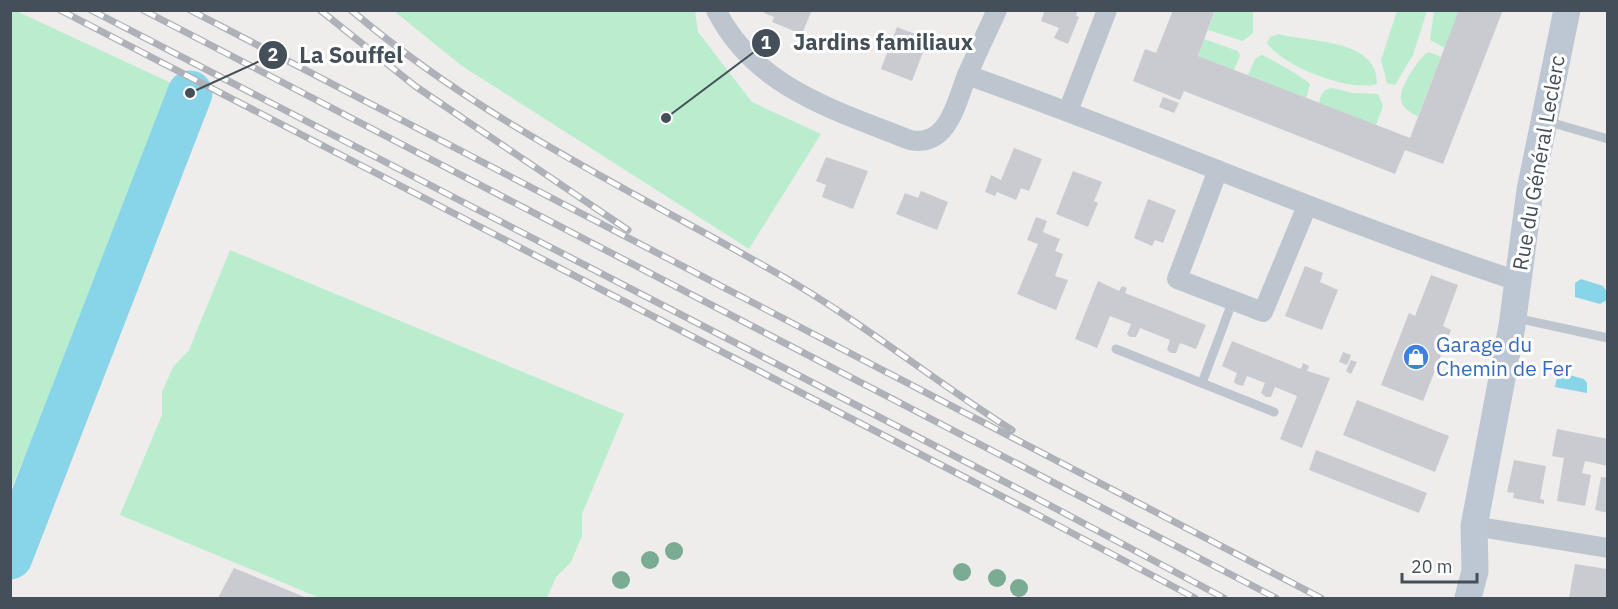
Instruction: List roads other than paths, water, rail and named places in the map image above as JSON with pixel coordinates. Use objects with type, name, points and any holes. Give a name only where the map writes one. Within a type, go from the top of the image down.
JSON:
[{"type":"street","points":[[716,10],[726,28],[752,61],[787,88],[809,100],[910,140],[921,142],[939,134],[947,125],[997,10]]},
{"type":"street","points":[[1068,111],[1107,10]]},
{"type":"street","name":"Rue du Général Leclerc","points":[[1468,598],[1475,571],[1474,526],[1513,317],[1522,233],[1567,10]]},
{"type":"street","points":[[967,75],[1068,111],[1307,206],[1518,281]]},
{"type":"street","points":[[1218,170],[1177,279],[1263,312],[1307,206]]},
{"type":"street","points":[[1474,526],[1608,548]]},
{"type":"lane","points":[[1544,120],[1608,139]]},
{"type":"lane","points":[[1202,383],[1233,300]]},
{"type":"lane","points":[[1513,317],[1608,338]]},
{"type":"lane","points":[[1116,349],[1274,412]]},
{"type":"water","points":[[1581,279],[1603,286],[1607,292],[1607,300],[1600,304],[1575,297],[1575,283]]},
{"type":"water","points":[[1558,372],[1584,379],[1587,383],[1587,393],[1555,387]]},
{"type":"waterway","points":[[10,557],[190,93]]},
{"type":"railway","points":[[60,10],[1195,598]]},
{"type":"railway","points":[[91,10],[1036,498],[1224,598]]},
{"type":"railway","points":[[143,10],[1276,598]]},
{"type":"railway","points":[[190,10],[1321,598]]},
{"type":"railway","points":[[320,10],[415,86],[628,230]]},
{"type":"railway","points":[[351,10],[401,50],[506,121],[812,294],[1012,430]]},
{"type":"place","name":"La Souffel","points":[[190,93]]},
{"type":"place","name":"Jardins familiaux","points":[[666,118]]},
{"type":"place","name":"Garage du Chemin de Fer","points":[[1416,357]]}]
